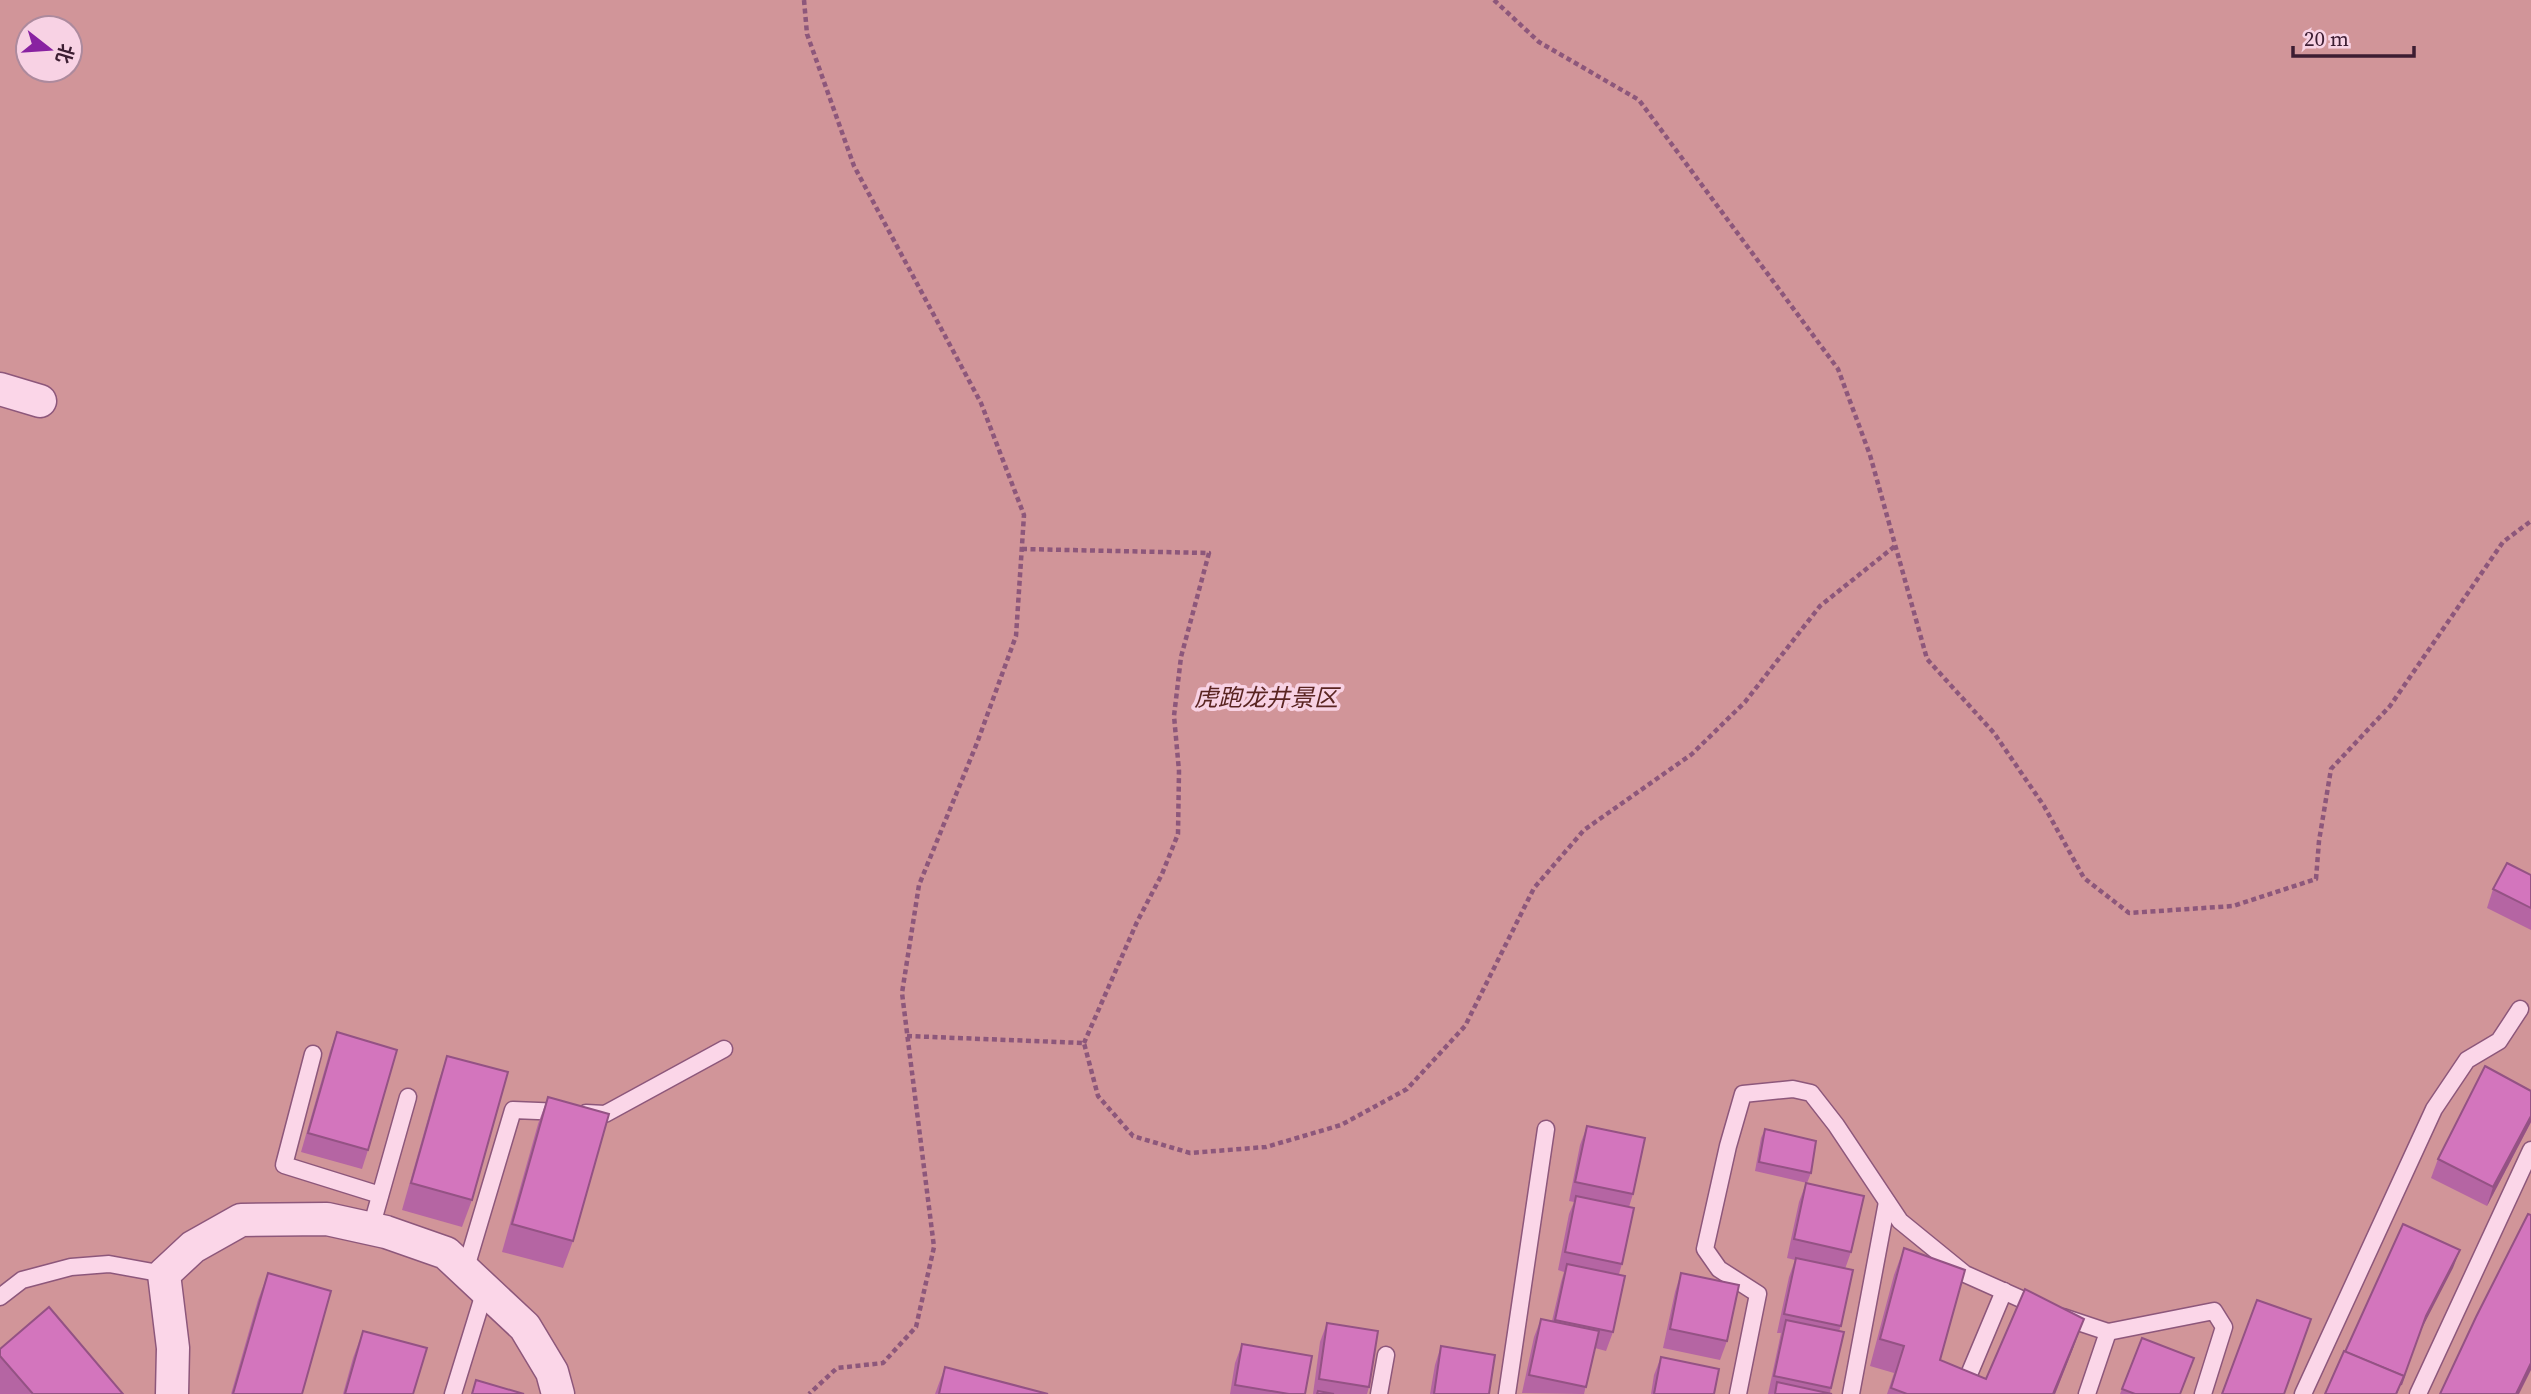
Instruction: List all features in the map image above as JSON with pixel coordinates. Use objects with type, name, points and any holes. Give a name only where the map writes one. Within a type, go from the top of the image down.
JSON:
[{"type":"street","points":[[0,389],[40,401]]},
{"type":"street","points":[[172,1394],[173,1348],[164,1274],[193,1247],[241,1220],[327,1219],[371,1228],[446,1253],[525,1327],[552,1372],[558,1394]]},
{"type":"lane","points":[[2303,1394],[2434,1110],[2467,1060],[2499,1041],[2520,1009]]},
{"type":"lane","points":[[453,1394],[513,1110],[605,1114],[724,1049]]},
{"type":"lane","points":[[313,1054],[284,1165],[380,1195]]},
{"type":"lane","points":[[1738,1394],[1758,1294],[1719,1269],[1705,1249],[1742,1094],[1793,1089],[1811,1093],[1836,1125],[1900,1221],[1965,1274],[2056,1315],[2108,1332],[2214,1311],[2224,1327],[2203,1394]]},
{"type":"lane","points":[[371,1228],[408,1097]]},
{"type":"lane","points":[[1507,1394],[1546,1129]]},
{"type":"lane","points":[[2418,1394],[2531,1150]]},
{"type":"lane","points":[[1852,1394],[1887,1202]]},
{"type":"lane","points":[[0,1297],[22,1280],[71,1267],[109,1264],[164,1274]]},
{"type":"lane","points":[[1965,1384],[2004,1292]]},
{"type":"lane","points":[[2087,1394],[2108,1332]]},
{"type":"lane","points":[[1380,1394],[1386,1355]]},
{"type":"path","points":[[804,0],[807,34],[854,166],[981,403],[1024,515],[1016,636],[919,885],[902,993],[934,1247],[916,1327],[883,1363],[837,1368],[808,1394]]},
{"type":"path","points":[[1494,0],[1539,43],[1639,100],[1838,369],[1870,455],[1927,659],[1994,733],[2044,806],[2084,878],[2129,914],[2233,906],[2315,879],[2331,769],[2390,706],[2503,542],[2531,521]]},
{"type":"path","points":[[1022,549],[1209,553],[1181,657],[1174,716],[1179,771],[1178,834],[1084,1043],[1098,1096],[1133,1136],[1190,1153],[1266,1147],[1341,1125],[1407,1089],[1465,1026],[1534,888],[1584,830],[1692,754],[1745,702],[1820,606],[1895,546]]},
{"type":"path","points":[[907,1036],[1084,1043]]},
{"type":"green space","name":"虎跑龙井景区","points":[[0,0],[2531,0],[2531,1394],[0,1394]]},
{"type":"building","points":[[2507,863],[2531,875],[2531,908],[2493,889]]},
{"type":"building","points":[[337,1032],[397,1050],[368,1150],[308,1133]]},
{"type":"building","points":[[447,1056],[508,1072],[472,1200],[411,1183]]},
{"type":"building","points":[[2485,1066],[2531,1091],[2531,1116],[2493,1187],[2438,1159]]},
{"type":"building","points":[[548,1097],[609,1114],[573,1241],[512,1224]]},
{"type":"building","points":[[1587,1126],[1645,1138],[1633,1194],[1575,1182]]},
{"type":"building","points":[[1765,1129],[1816,1141],[1811,1173],[1759,1162]]},
{"type":"building","points":[[1806,1183],[1864,1196],[1851,1252],[1794,1239]]},
{"type":"building","points":[[1576,1196],[1634,1208],[1622,1264],[1565,1252]]},
{"type":"building","points":[[2528,1214],[2531,1215],[2531,1363],[2516,1394],[2440,1394],[2476,1317]]},
{"type":"building","points":[[2403,1224],[2460,1250],[2426,1316],[2401,1385],[2404,1376],[2345,1352]]},
{"type":"building","points":[[1904,1248],[1965,1270],[1940,1360],[1986,1379],[2025,1289],[2084,1319],[2053,1394],[1907,1394],[1891,1388],[1904,1346],[1880,1339]]},
{"type":"building","points":[[1796,1258],[1853,1270],[1841,1326],[1784,1314]]},
{"type":"building","points":[[1567,1264],[1625,1276],[1613,1332],[1555,1320]]},
{"type":"building","points":[[268,1273],[331,1291],[302,1394],[233,1394]]},
{"type":"building","points":[[1681,1273],[1739,1285],[1727,1341],[1670,1329]]},
{"type":"building","points":[[2257,1300],[2311,1319],[2284,1394],[2222,1394]]},
{"type":"building","points":[[49,1307],[123,1394],[33,1394],[0,1356],[0,1349]]},
{"type":"building","points":[[1541,1319],[1599,1331],[1586,1387],[1529,1375]]},
{"type":"building","points":[[1786,1320],[1844,1332],[1831,1388],[1774,1376]]},
{"type":"building","points":[[1327,1323],[1378,1331],[1369,1387],[1319,1379]]},
{"type":"building","points":[[363,1331],[427,1348],[413,1394],[345,1394]]},
{"type":"building","points":[[2142,1338],[2194,1358],[2180,1394],[2135,1394],[2122,1389]]},
{"type":"building","points":[[1242,1344],[1312,1356],[1305,1394],[1235,1385]]},
{"type":"building","points":[[1441,1346],[1495,1355],[1489,1394],[1434,1394]]},
{"type":"building","points":[[2344,1351],[2404,1376],[2396,1394],[2325,1394]]},
{"type":"building","points":[[1661,1357],[1719,1369],[1714,1394],[1654,1394]]},
{"type":"building","points":[[945,1367],[1048,1394],[939,1394]]},
{"type":"building","points":[[476,1380],[524,1394],[472,1394]]},
{"type":"building","points":[[1777,1382],[1832,1394],[1775,1394]]}]
